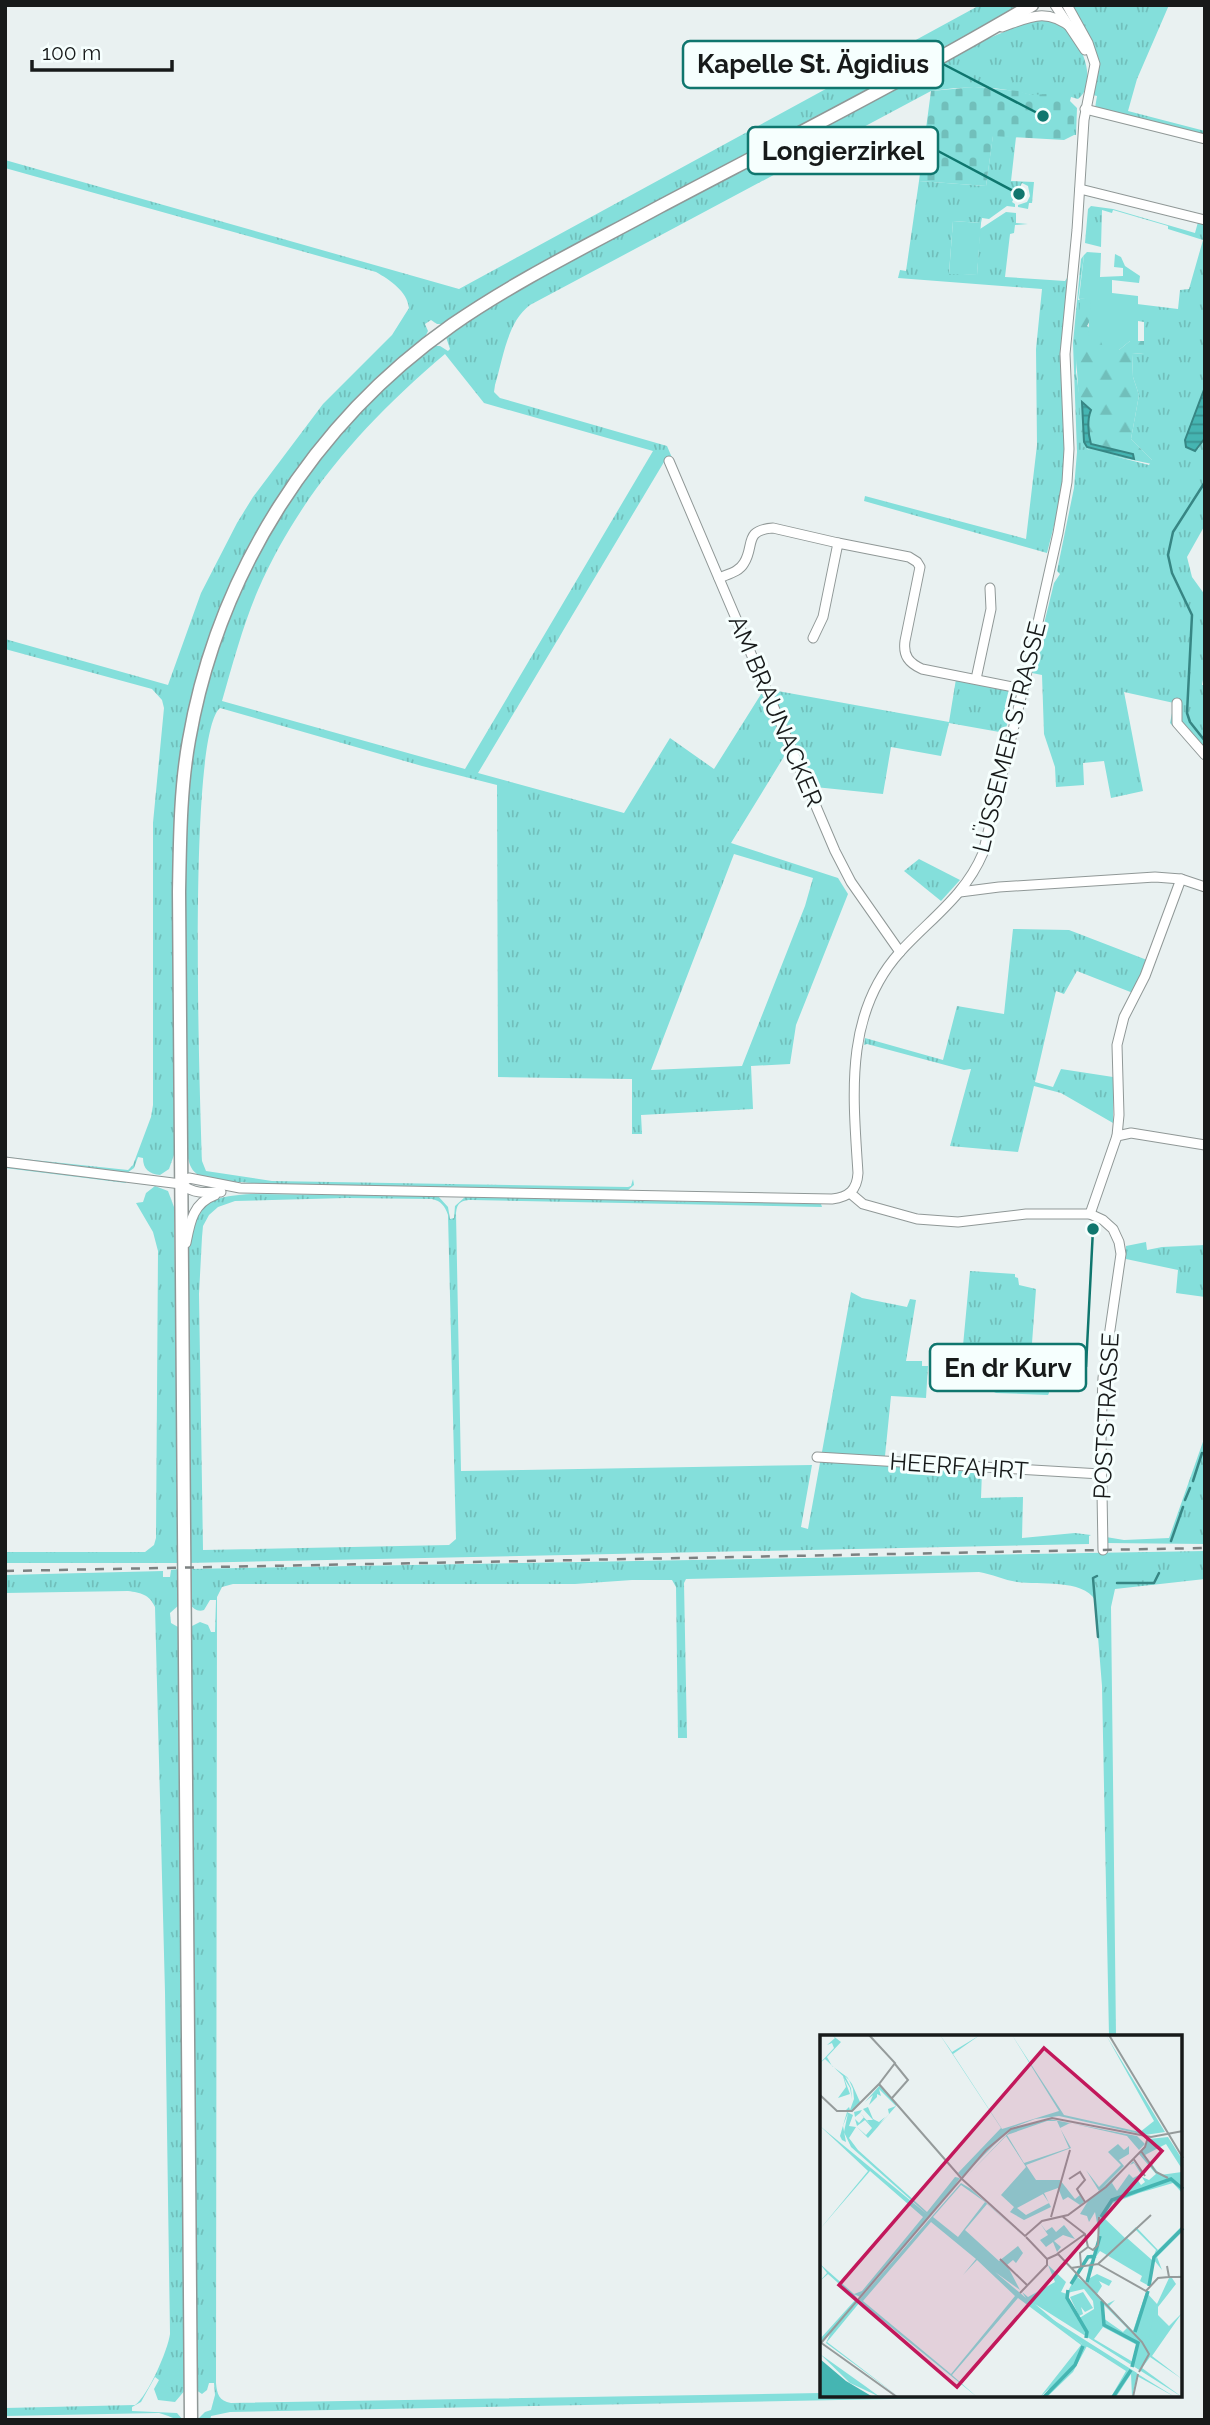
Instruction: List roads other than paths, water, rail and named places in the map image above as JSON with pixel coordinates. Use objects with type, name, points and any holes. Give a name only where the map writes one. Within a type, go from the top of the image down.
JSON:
[{"type":"street","points":[[191,2420],[179,875],[188,749],[209,657],[232,594],[261,535],[298,477],[375,388],[413,355],[466,316],[548,266],[1032,5]]},
{"type":"street","name":"LÜSSEMER STRASSE","points":[[1055,5],[1072,28],[1089,59],[1091,79]]},
{"type":"street","name":"LÜSSEMER STRASSE","points":[[850,1193],[858,1180],[854,1069],[857,1039],[873,991],[900,952],[960,892],[974,872],[986,844],[1058,533],[1067,482],[1069,449],[1065,354],[1085,109],[1095,64],[1094,56],[1069,8]]},
{"type":"street","points":[[984,33],[1042,15],[1057,17],[1072,28]]},
{"type":"street","points":[[1085,109],[1205,139]]},
{"type":"street","points":[[1080,189],[1205,220]]},
{"type":"street","name":"AM BRAUNACKER","points":[[669,461],[835,850],[851,882],[900,952]]},
{"type":"street","points":[[719,578],[741,567],[745,562],[750,539],[761,530],[773,528],[909,557],[917,562],[920,571],[904,651],[913,665],[1023,689]]},
{"type":"street","points":[[813,638],[823,617],[838,542]]},
{"type":"street","points":[[976,679],[991,609],[989,588]]},
{"type":"street","points":[[1177,703],[1177,723],[1205,755]]},
{"type":"street","points":[[960,892],[1155,877],[1181,879],[1205,887]]},
{"type":"street","points":[[181,1184],[189,1178],[240,1188],[832,1199],[850,1193],[863,1204],[917,1219],[958,1223],[1026,1214],[1090,1214],[1117,1136],[1117,1045],[1124,1017],[1145,976],[1181,879]]},
{"type":"street","points":[[1117,1136],[1131,1133],[1205,1145]]},
{"type":"street","points":[[5,1163],[181,1184],[188,1190],[197,1192],[221,1192],[240,1188]]},
{"type":"street","points":[[181,1266],[194,1213],[206,1199],[221,1192]]},
{"type":"street","name":"POSTSTRASSE","points":[[1090,1214],[1110,1225],[1118,1238],[1121,1251],[1104,1370],[1101,1474],[1103,1550]]},
{"type":"street","name":"HEERFAHRT","points":[[817,1457],[1101,1474]]},
{"type":"waterway","points":[[1205,482],[1173,532],[1168,555],[1172,573],[1192,615],[1187,713],[1190,722],[1205,741]]},
{"type":"waterway","points":[[1193,1481],[1202,1453]]},
{"type":"waterway","points":[[1185,1500],[1190,1488]]},
{"type":"waterway","points":[[1171,1541],[1183,1507]]},
{"type":"waterway","points":[[1117,1583],[1154,1583],[1159,1573]]},
{"type":"waterway","points":[[1097,1576],[1093,1578],[1098,1637]]},
{"type":"railway","points":[[5,1571],[1205,1548]]},
{"type":"place","name":"Kapelle St. Ägidius","points":[[1043,116]]},
{"type":"place","name":"Longierzirkel","points":[[1019,194]]},
{"type":"place","name":"En dr Kurv","points":[[1093,1229]]}]
